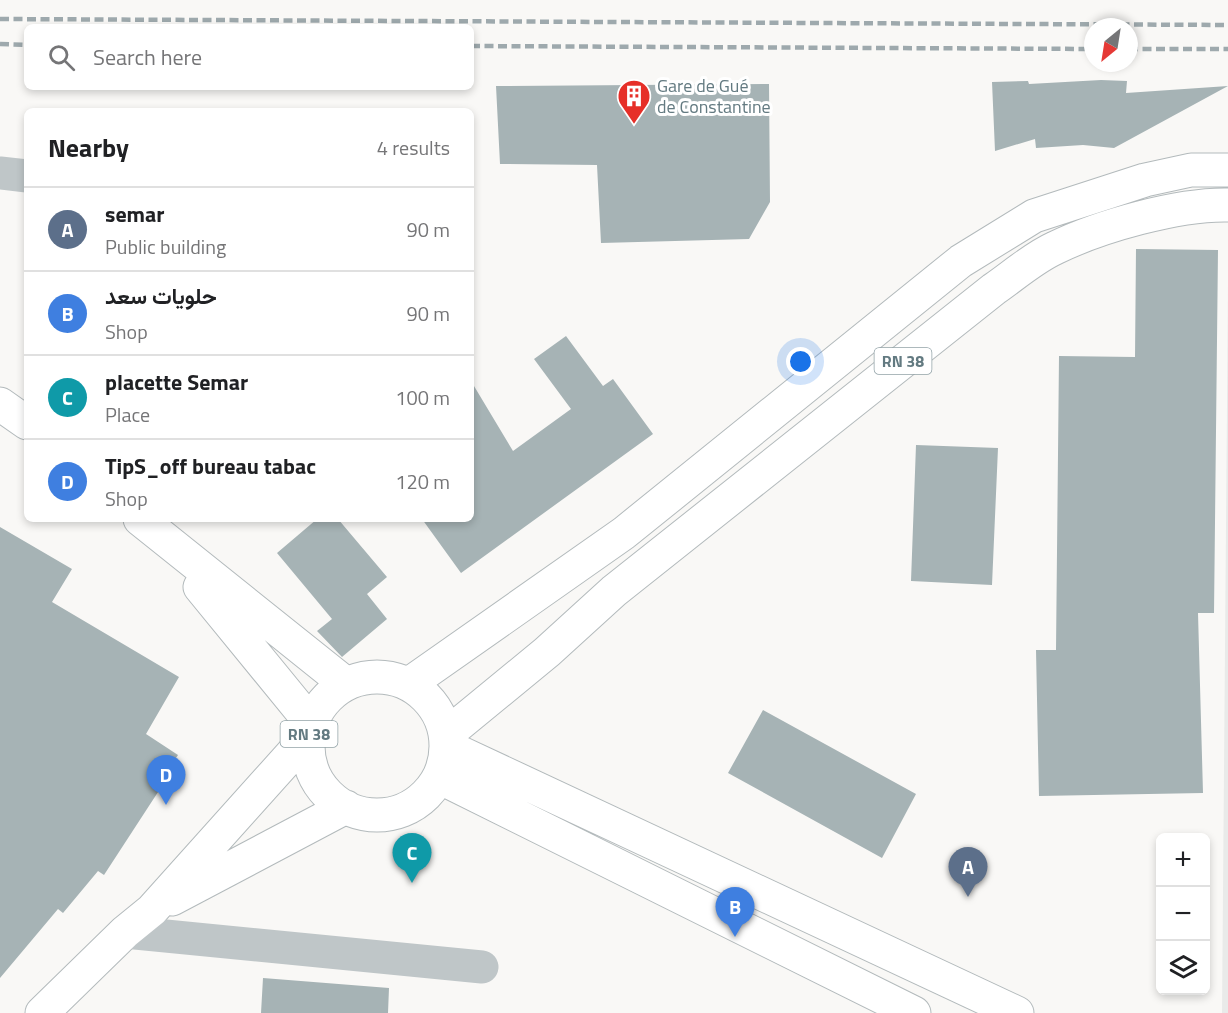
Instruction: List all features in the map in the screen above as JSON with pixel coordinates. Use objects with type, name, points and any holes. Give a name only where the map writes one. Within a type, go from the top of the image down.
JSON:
[{"type":"main road","name":"RN 38","points":[[409,684],[624,533],[961,261],[1034,216],[1145,180],[1191,170],[1228,170]]},
{"type":"main road","name":"RN 38","points":[[444,753],[439,714],[426,697],[409,684],[388,678],[367,677],[346,684],[328,696],[316,714],[311,729],[309,756],[316,777],[328,794],[346,807],[367,814],[388,813],[409,807],[427,794],[444,753],[546,652],[614,591],[994,289],[1054,248],[1114,226],[1200,204],[1228,205]]},
{"type":"main road","points":[[0,404],[24,421]]},
{"type":"main road","name":"RN 38","points":[[151,529],[346,684]]},
{"type":"main road","name":"RN 38","points":[[151,529],[311,729]]},
{"type":"main road","points":[[42,1013],[125,932],[152,910],[311,729]]},
{"type":"main road","points":[[444,753],[914,1013]]},
{"type":"main road","points":[[444,753],[1017,1013]]},
{"type":"main road","points":[[152,910],[346,807]]},
{"type":"street","points":[[0,173],[24,176]]},
{"type":"street","points":[[125,932],[482,967]]},
{"type":"shaded area","points":[[1228,283],[1228,1013],[1222,1013]]},
{"type":"building","points":[[1028,81],[1029,84],[1127,81],[1126,93],[1228,86],[1114,148],[1083,145],[1036,148],[1035,139],[995,151],[992,82]]},
{"type":"building","name":"Gare de Gué de Constantine","points":[[769,84],[770,202],[749,239],[601,243],[597,165],[500,164],[496,86]]},
{"type":"building","points":[[1136,249],[1218,250],[1214,613],[1198,613],[1203,793],[1039,796],[1036,650],[1056,650],[1059,356],[1135,357]]},
{"type":"building","points":[[566,336],[603,386],[613,379],[653,434],[461,573],[424,522],[474,522],[474,386],[513,451],[571,409],[534,359]]},
{"type":"building","points":[[916,445],[998,448],[992,585],[911,581]]},
{"type":"building","points":[[313,522],[341,522],[387,577],[367,594],[387,619],[342,657],[317,631],[332,619],[277,553]]},
{"type":"building","points":[[0,527],[72,569],[52,602],[179,677],[146,734],[178,755],[157,787],[160,789],[104,875],[98,871],[63,913],[58,909],[0,978]]},
{"type":"building","points":[[763,710],[916,794],[882,858],[728,773]]},
{"type":"building","points":[[263,978],[389,988],[388,1013],[261,1013]]},
{"type":"railway","points":[[0,19],[1228,25]]},
{"type":"railway","points":[[0,44],[24,45]]},
{"type":"railway","points":[[474,46],[1084,49]]},
{"type":"railway","points":[[1138,49],[1228,49]]},
{"type":"place","name":"Gare de Gué de Constantine","points":[[634,125]]},
{"type":"place","name":"TipS_off bureau tabac","points":[[166,805]]},
{"type":"place","name":"placette Semar","points":[[412,883]]},
{"type":"place","name":"semar","points":[[968,897]]},
{"type":"place","name":"حلويات سعد","points":[[735,937]]}]
